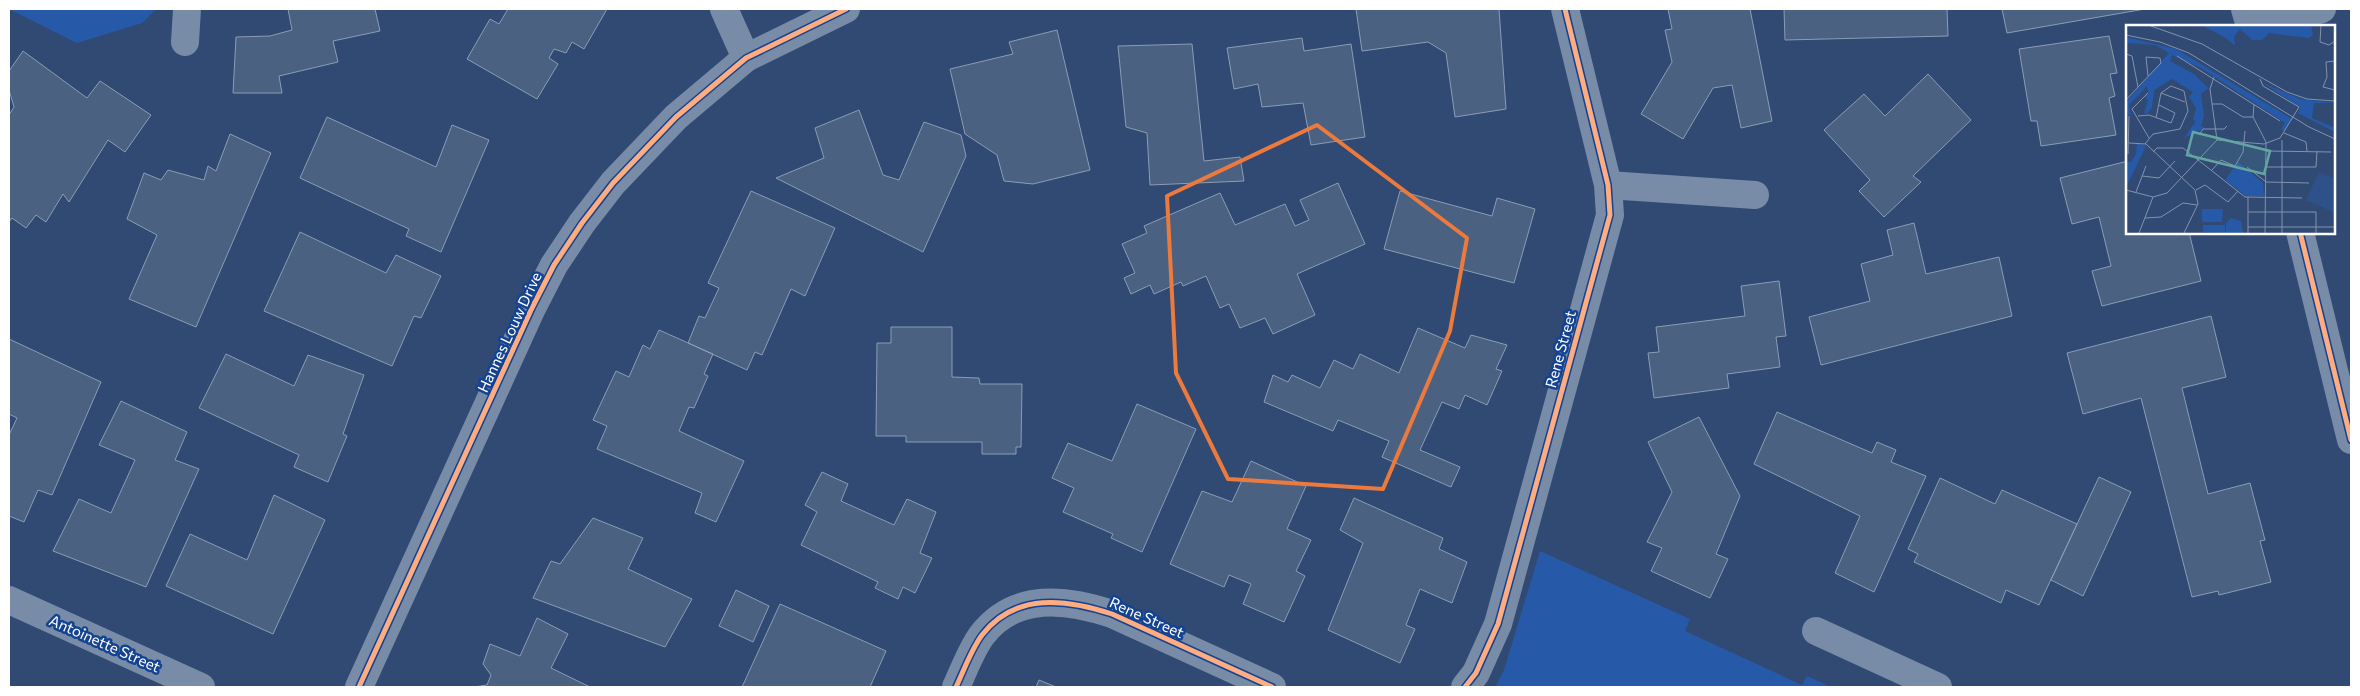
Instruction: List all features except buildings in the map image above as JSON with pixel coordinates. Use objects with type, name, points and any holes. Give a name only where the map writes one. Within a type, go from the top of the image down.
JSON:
[{"type":"street","points":[[185,42],[187,9]]},
{"type":"street","points":[[724,9],[746,58]]},
{"type":"street","name":"Hannes Louw Drive","points":[[360,687],[532,308],[554,264],[582,223],[613,183],[644,149],[676,117],[746,58],[846,9]]},
{"type":"street","name":"Rene Street","points":[[1465,687],[1476,673],[1498,624],[1610,215],[1608,185],[1565,9]]},
{"type":"street","points":[[2245,9],[2250,25]]},
{"type":"street","points":[[2254,25],[2322,9]]},
{"type":"street","points":[[1608,185],[1755,195]]},
{"type":"street","points":[[2300,234],[2351,440]]},
{"type":"street","name":"Antoinette Street","points":[[9,600],[201,687]]},
{"type":"street","name":"Rene Street","points":[[956,687],[978,642],[994,624],[1019,608],[1031,603],[1051,601],[1087,606],[1112,614],[1272,687]]},
{"type":"street","points":[[1816,631],[1938,687]]},
{"type":"highlighted area","points":[[1317,125],[1467,238],[1450,331],[1383,489],[1228,479],[1176,373],[1167,196]]},
{"type":"shaded area","points":[[9,9],[156,9],[142,23],[77,43]]},
{"type":"shaded area","points":[[1540,551],[1690,619],[1685,631],[1802,685],[1807,676],[1831,687],[1495,687],[1504,670]]},
{"type":"cycle path","points":[[359,687],[532,308],[554,265],[582,223],[613,183],[676,117],[746,58],[846,9]]},
{"type":"cycle path","points":[[1465,687],[1476,673],[1498,624],[1610,215],[1608,185],[1565,9]]},
{"type":"cycle path","points":[[2300,234],[2351,440]]},
{"type":"cycle path","points":[[956,687],[978,641],[995,621],[1010,611],[1042,603],[1077,605],[1112,614],[1272,687]]}]
